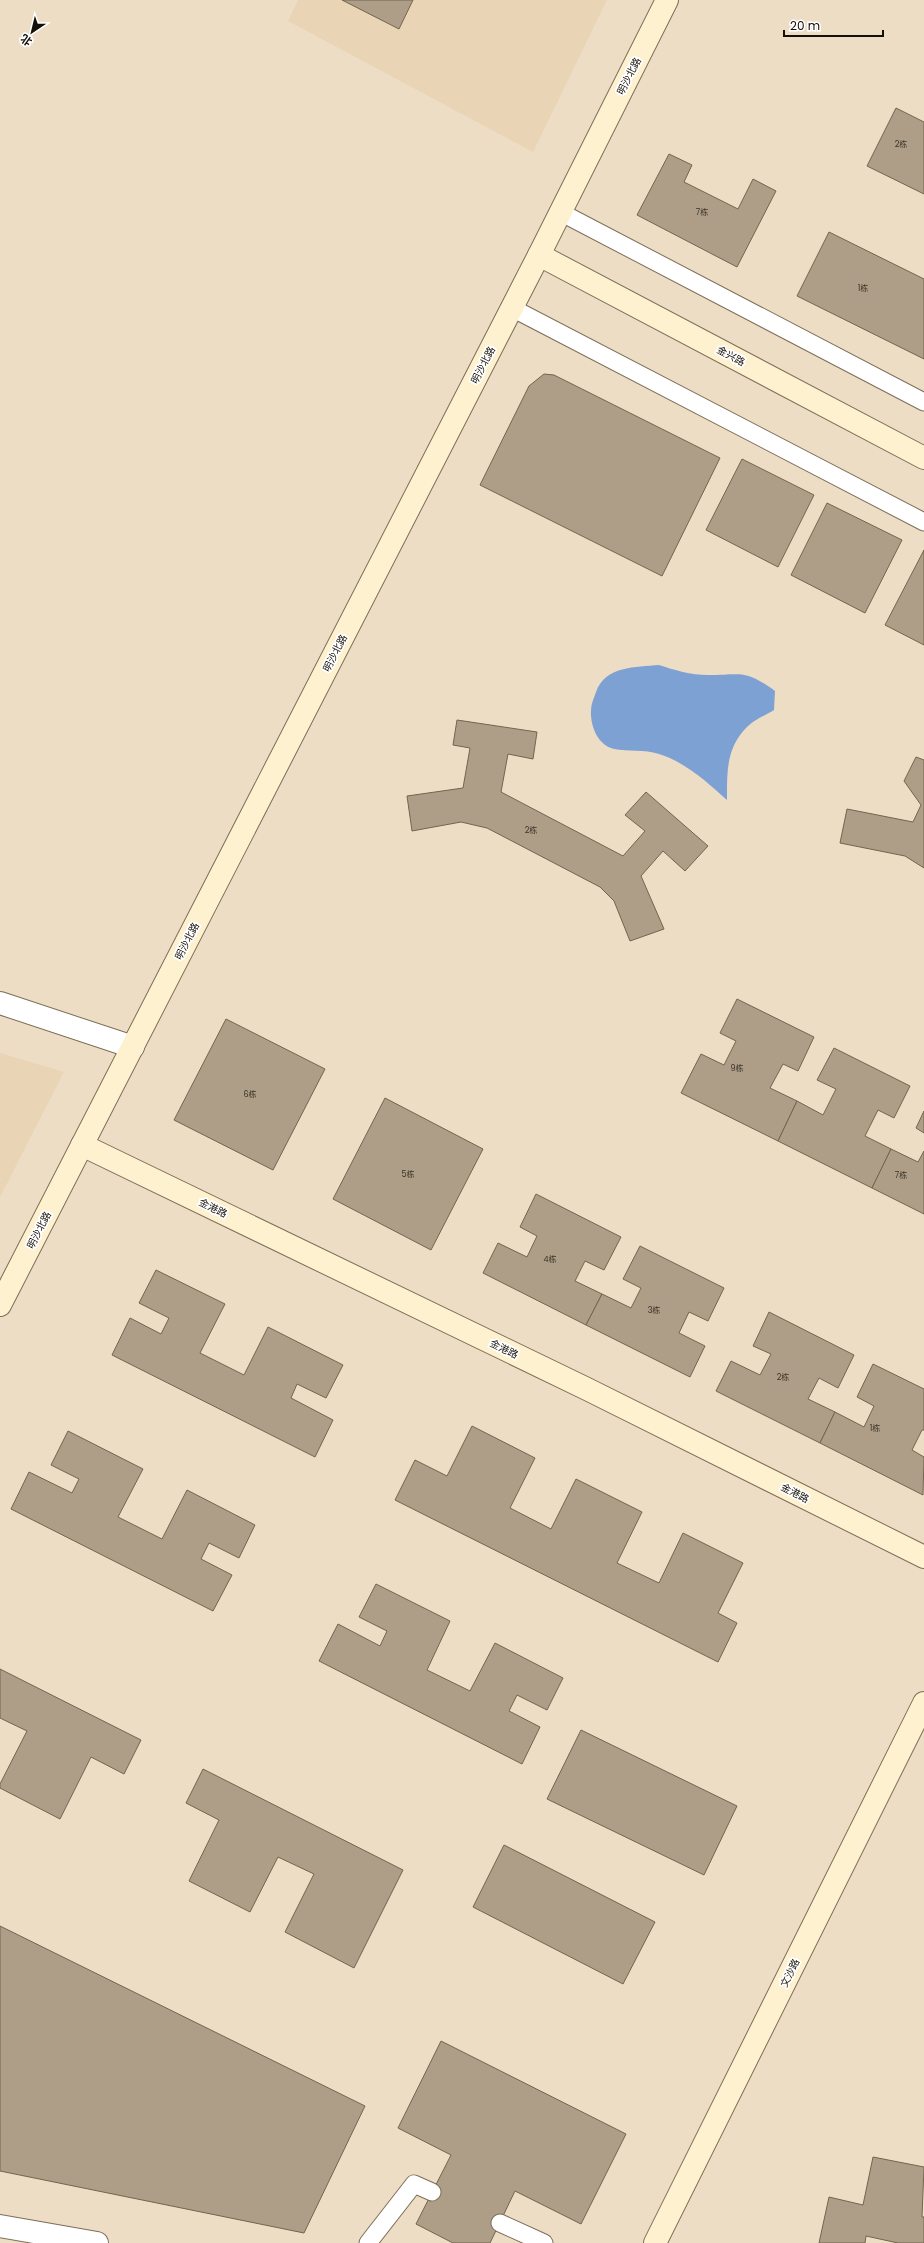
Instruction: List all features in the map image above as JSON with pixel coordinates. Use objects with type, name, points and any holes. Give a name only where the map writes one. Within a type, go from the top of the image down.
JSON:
[{"type":"street","name":"明沙北路","points":[[0,1305],[512,308],[667,0]]},
{"type":"street","name":"金兴路","points":[[539,255],[924,458]]},
{"type":"street","points":[[0,1003],[133,1047]]},
{"type":"street","name":"金港路","points":[[82,1145],[580,1385],[924,1557]]},
{"type":"street","name":"文沙路","points":[[655,2243],[924,1703]]},
{"type":"street","points":[[0,2226],[97,2243]]},
{"type":"lane","points":[[560,212],[924,402]]},
{"type":"lane","points":[[512,308],[924,522]]},
{"type":"lane","points":[[368,2243],[414,2184],[432,2192]]},
{"type":"lane","points":[[500,2223],[544,2243]]},
{"type":"shaded area","points":[[298,0],[607,0],[533,152],[288,21]]},
{"type":"shaded area","points":[[0,1053],[64,1072],[0,1197]]},
{"type":"water","points":[[659,665],[695,674],[736,674],[749,676],[775,691],[774,710],[750,724],[740,735],[731,752],[727,780],[727,800],[704,780],[678,762],[653,752],[614,749],[608,747],[596,734],[593,728],[591,708],[600,683],[606,677],[622,670],[641,666]]},
{"type":"building","points":[[342,0],[413,0],[399,29]]},
{"type":"building","points":[[896,108],[924,122],[924,194],[867,166]]},
{"type":"building","points":[[669,154],[692,165],[684,182],[738,209],[753,179],[776,191],[737,267],[637,215]]},
{"type":"building","points":[[829,232],[924,279],[924,359],[797,296]]},
{"type":"building","points":[[544,374],[554,375],[720,458],[662,576],[480,485],[529,386]]},
{"type":"building","points":[[742,459],[814,495],[778,567],[706,530]]},
{"type":"building","points":[[827,503],[902,540],[865,613],[791,575]]},
{"type":"building","points":[[924,550],[924,645],[885,625]]},
{"type":"building","points":[[457,720],[537,732],[533,759],[508,754],[501,792],[623,856],[645,831],[625,815],[646,792],[708,846],[685,871],[663,851],[641,876],[664,929],[630,941],[614,901],[600,887],[487,828],[461,822],[412,831],[407,796],[463,788],[470,748],[453,745]]},
{"type":"building","points":[[916,757],[924,760],[924,868],[905,856],[840,843],[847,809],[913,822],[921,805],[904,781]]},
{"type":"building","points":[[737,999],[814,1037],[798,1071],[783,1064],[770,1088],[797,1101],[778,1141],[681,1093],[701,1054],[724,1065],[736,1041],[720,1033]]},
{"type":"building","points":[[226,1019],[325,1069],[273,1170],[174,1120]]},
{"type":"building","points":[[834,1048],[910,1086],[894,1118],[878,1110],[865,1136],[891,1149],[872,1188],[778,1141],[797,1101],[823,1115],[836,1089],[817,1080]]},
{"type":"building","points":[[385,1098],[483,1149],[431,1250],[333,1199]]},
{"type":"building","points":[[924,1111],[924,1133],[916,1128]]},
{"type":"building","points":[[891,1149],[918,1162],[924,1151],[924,1214],[872,1188]]},
{"type":"building","points":[[536,1194],[621,1237],[604,1270],[585,1261],[575,1281],[602,1294],[586,1325],[483,1273],[498,1243],[527,1257],[537,1236],[520,1227]]},
{"type":"building","points":[[640,1246],[724,1288],[708,1321],[689,1312],[679,1333],[705,1346],[690,1377],[586,1325],[602,1294],[631,1308],[641,1288],[623,1279]]},
{"type":"building","points":[[156,1270],[225,1304],[200,1353],[244,1375],[268,1327],[343,1365],[326,1398],[297,1384],[291,1398],[333,1420],[315,1457],[112,1355],[130,1318],[161,1334],[169,1318],[139,1303]]},
{"type":"building","points":[[769,1312],[854,1355],[838,1388],[819,1378],[808,1399],[835,1412],[820,1443],[716,1391],[731,1361],[760,1375],[771,1354],[753,1346]]},
{"type":"building","points":[[873,1364],[924,1389],[924,1430],[922,1430],[912,1450],[924,1457],[923,1495],[820,1443],[835,1412],[864,1427],[874,1406],[857,1397]]},
{"type":"building","points":[[472,1426],[535,1458],[510,1508],[551,1529],[576,1479],[642,1512],[617,1563],[659,1583],[683,1533],[743,1563],[718,1613],[737,1623],[718,1662],[395,1500],[415,1460],[447,1476]]},
{"type":"building","points":[[68,1431],[143,1469],[118,1517],[162,1539],[187,1490],[255,1525],[239,1558],[209,1543],[201,1559],[232,1575],[213,1611],[11,1509],[29,1472],[72,1493],[79,1479],[51,1465]]},
{"type":"building","points":[[376,1584],[450,1621],[427,1670],[470,1691],[495,1643],[563,1678],[547,1710],[517,1695],[509,1711],[540,1727],[522,1764],[319,1661],[338,1624],[380,1646],[387,1631],[359,1617]]},
{"type":"building","points":[[0,1669],[141,1740],[124,1774],[91,1757],[60,1819],[0,1788],[0,1784],[27,1731],[0,1718]]},
{"type":"building","points":[[581,1730],[737,1806],[704,1875],[547,1799]]},
{"type":"building","points":[[203,1769],[403,1870],[354,1968],[285,1932],[314,1874],[278,1857],[250,1912],[189,1881],[219,1820],[186,1803]]},
{"type":"building","points":[[504,1845],[655,1922],[623,1984],[473,1907]]},
{"type":"building","points":[[0,1926],[365,2106],[304,2233],[0,2171]]},
{"type":"building","points":[[441,2041],[626,2134],[581,2224],[515,2191],[490,2243],[453,2243],[416,2224],[451,2155],[398,2128]]},
{"type":"building","points":[[873,2157],[924,2167],[922,2217],[924,2217],[924,2243],[898,2243],[866,2236],[865,2243],[819,2243],[829,2197],[863,2205]]}]
